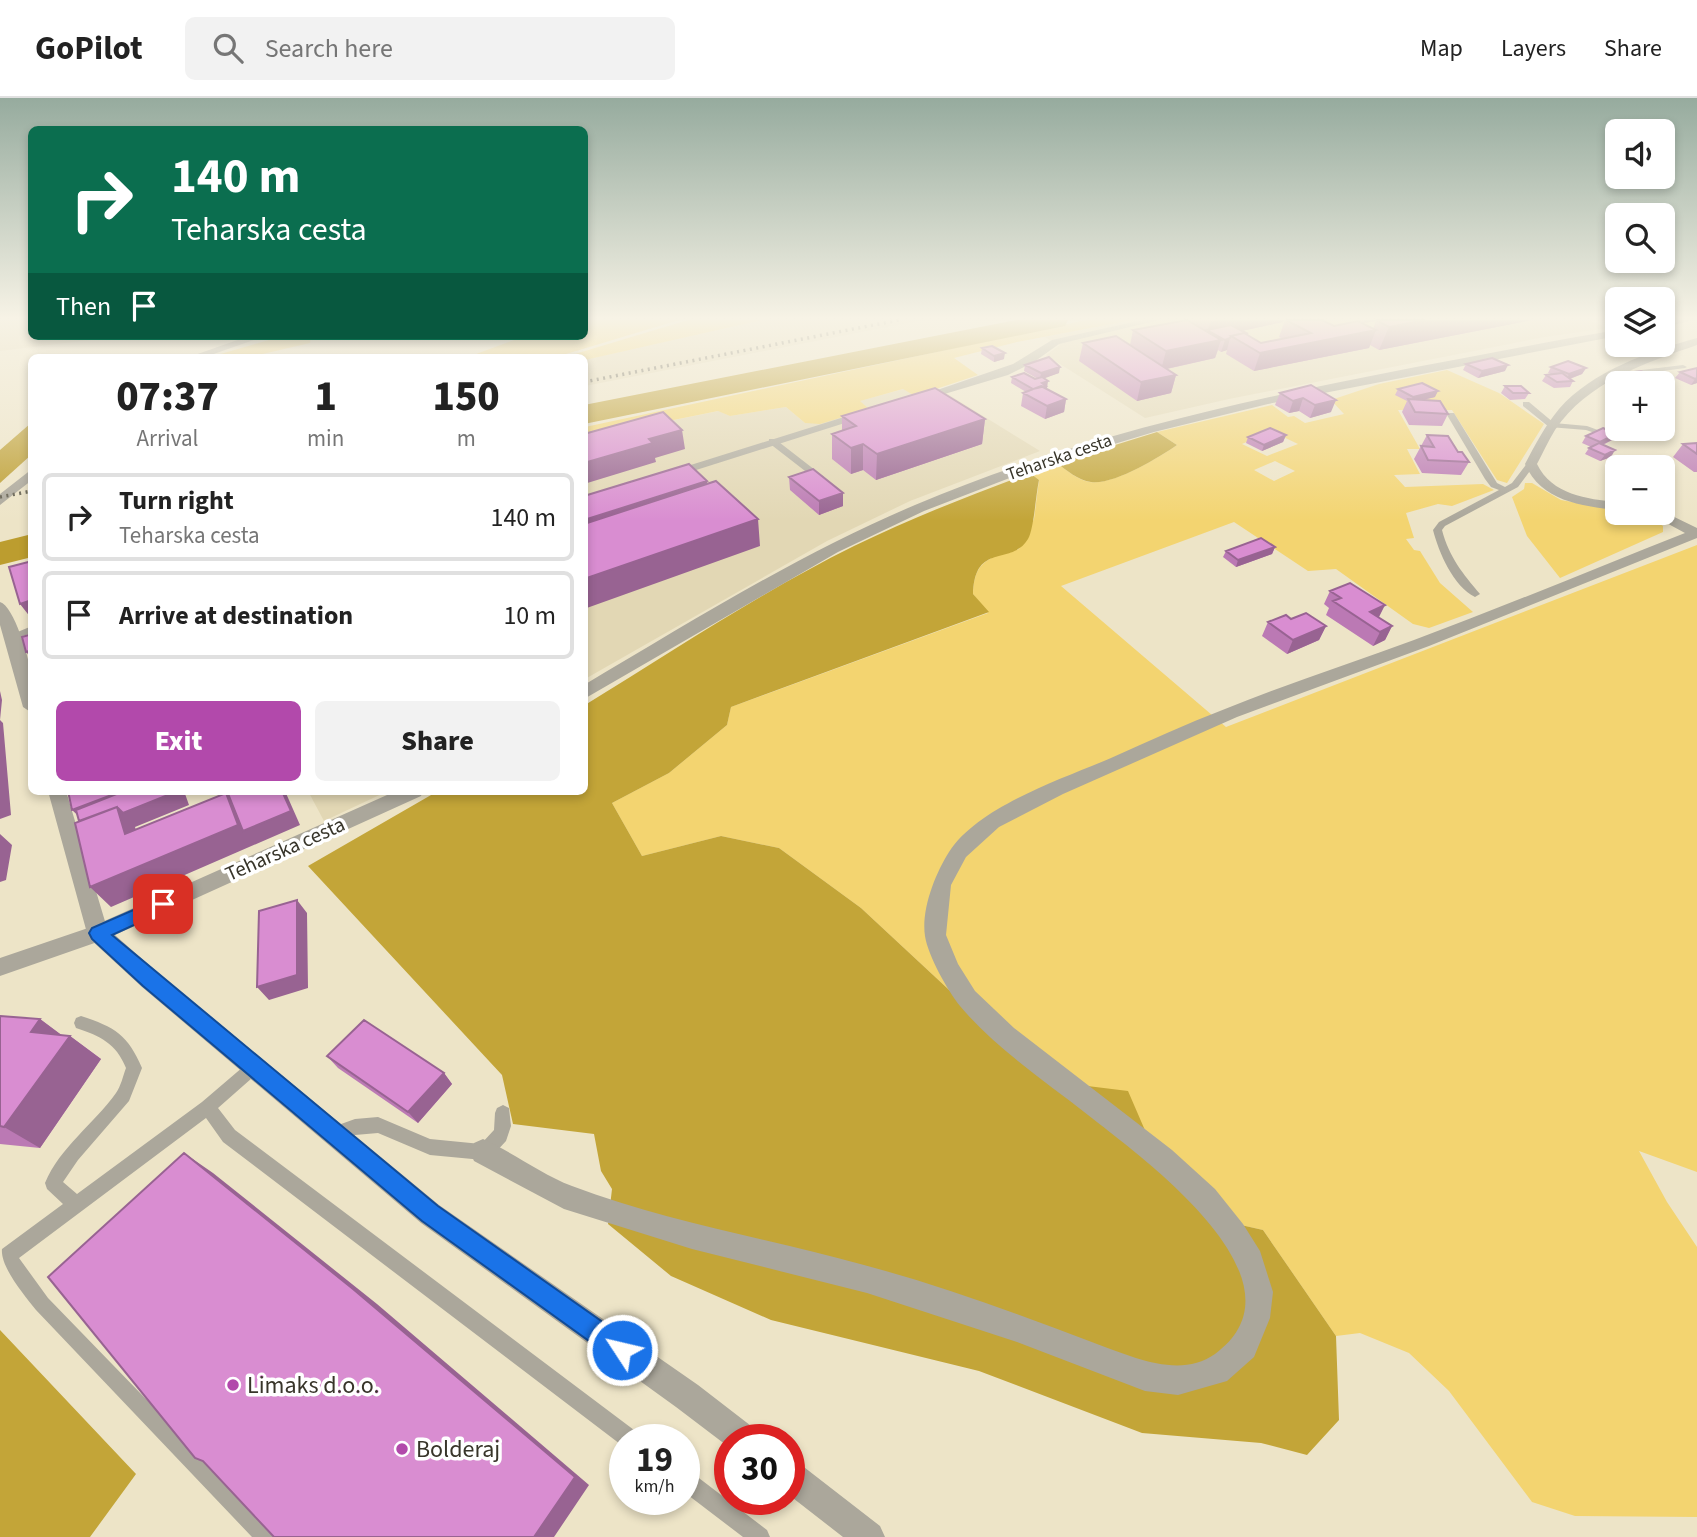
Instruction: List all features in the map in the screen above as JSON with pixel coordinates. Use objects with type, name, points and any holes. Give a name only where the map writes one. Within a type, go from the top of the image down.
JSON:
[{"type":"street","points":[[902,404],[953,387]]},
{"type":"street","name":"Teharska cesta","points":[[588,691],[835,547],[920,507],[1114,438],[1241,405],[1334,387]]},
{"type":"street","points":[[1594,387],[1552,425],[1531,464],[1534,474],[1553,489],[1578,499],[1605,504]]},
{"type":"street","points":[[659,477],[877,411]]},
{"type":"street","points":[[0,501],[28,476]]},
{"type":"street","points":[[1675,523],[1697,533]]},
{"type":"street","points":[[483,1153],[564,1196],[692,1236],[867,1279],[1017,1328],[1145,1376],[1178,1380],[1217,1371],[1244,1347],[1256,1318],[1259,1292],[1250,1261],[1234,1233],[1206,1198],[1163,1159],[1016,1043],[967,998],[949,970],[935,934],[941,885],[959,852],[992,822],[1056,789],[1181,734],[1423,642],[1697,533]]},
{"type":"street","points":[[0,607],[28,682]]},
{"type":"street","points":[[58,795],[98,933],[150,980],[430,1214],[723,1424]]},
{"type":"street","name":"Teharska cesta","points":[[0,967],[98,933],[405,795]]},
{"type":"street","points":[[805,1487],[869,1537]]},
{"type":"lane","points":[[1526,404],[1552,425],[1594,429],[1605,434]]},
{"type":"lane","points":[[1451,415],[1489,479],[1494,485],[1506,490]]},
{"type":"lane","points":[[772,441],[827,484]]},
{"type":"lane","points":[[1475,594],[1455,574],[1441,546],[1437,530],[1442,524],[1515,485],[1531,464]]},
{"type":"lane","points":[[13,636],[28,630]]},
{"type":"lane","points":[[76,1205],[53,1183],[72,1154],[124,1096],[134,1068],[126,1047],[106,1030],[81,1023]]},
{"type":"lane","points":[[255,1066],[208,1107],[8,1255],[15,1269],[42,1304],[266,1537]]},
{"type":"lane","points":[[208,1107],[229,1136],[610,1424]]},
{"type":"lane","points":[[336,1134],[355,1127],[378,1125],[430,1147],[483,1153],[500,1138],[505,1125],[503,1113]]},
{"type":"lane","points":[[700,1491],[760,1537]]},
{"type":"shaded area","points":[[772,387],[942,387],[915,396],[903,389],[860,401],[869,409],[820,424],[805,423],[786,407],[730,416],[718,411],[588,437],[588,426]]},
{"type":"shaded area","points":[[1097,387],[1289,387],[1145,418]]},
{"type":"shaded area","points":[[1370,387],[1486,387],[1499,393],[1544,424],[1507,483],[1497,480],[1452,410],[1398,410],[1420,449],[1407,449],[1420,474],[1394,475],[1405,487],[1483,484],[1494,490],[1452,506],[1438,504],[1406,513],[1414,538],[1406,539],[1414,550],[1420,551],[1440,583],[1473,612],[1429,628],[1413,624],[1336,569],[1308,571],[1234,522],[1061,586],[1226,727],[1697,545],[1697,1172],[1639,1151],[1667,1202],[1697,1247],[1697,1517],[1575,1516],[1532,1502],[1449,1391],[1409,1353],[1360,1333],[1336,1336],[1263,1230],[1219,1220],[1047,1081],[861,908],[779,848],[721,836],[642,856],[612,803],[669,773],[727,725],[731,707],[988,613],[973,594],[976,574],[985,562],[1019,549],[1034,519],[1039,480],[1030,473],[1057,463],[1086,481],[1100,482],[1135,470],[1177,445],[1157,432],[1272,405],[1288,417],[1294,416],[1305,423],[1344,414],[1331,400]],"holes":[[[1271,431],[1298,444],[1267,456],[1242,444]],[[1275,461],[1295,471],[1274,481],[1254,470]]]},
{"type":"shaded area","points":[[938,388],[1040,451],[910,501],[827,541],[588,677],[588,437],[719,411],[730,416],[786,407],[805,423],[869,409],[859,401],[904,389],[915,396]]},
{"type":"shaded area","points":[[28,426],[28,458],[0,483],[0,450]]},
{"type":"shaded area","points":[[1157,432],[1177,445],[1159,457],[1111,479],[1101,482],[1086,481],[1057,463]]},
{"type":"shaded area","points":[[1030,473],[1039,480],[1028,539],[1013,552],[987,561],[980,567],[975,578],[973,594],[989,612],[731,707],[727,725],[669,773],[612,803],[642,856],[721,836],[779,848],[861,908],[1047,1081],[1128,1091],[1160,1165],[1219,1220],[1263,1230],[1336,1336],[1339,1420],[1307,1455],[1261,1443],[1142,1433],[979,1371],[771,1320],[671,1276],[608,1224],[612,1189],[601,1171],[594,1134],[513,1124],[502,1075],[308,866],[431,795],[588,795],[588,703],[718,622],[819,564],[963,498]]},
{"type":"shaded area","points":[[1525,483],[1532,483],[1561,500],[1605,508],[1605,525],[1662,525],[1663,532],[1560,578],[1527,536],[1512,497],[1524,489]]},
{"type":"shaded area","points":[[310,795],[379,795],[324,821]]},
{"type":"shaded area","points":[[0,1330],[136,1474],[90,1537],[0,1537]]},
{"type":"building","points":[[1043,387],[1066,399],[1047,406],[1023,393]]},
{"type":"building","points":[[1315,387],[1336,400],[1315,405],[1303,398],[1293,401],[1280,393]]},
{"type":"building","points":[[1430,387],[1438,391],[1413,397],[1398,389]]},
{"type":"building","points":[[1506,387],[1522,387],[1529,393],[1513,393]]},
{"type":"building","points":[[935,388],[985,419],[877,454],[863,444],[851,448],[832,434],[856,426],[842,416]]},
{"type":"building","points":[[1408,399],[1440,401],[1448,414],[1415,412]]},
{"type":"building","points":[[663,412],[682,430],[649,439],[653,443],[588,462],[588,433]]},
{"type":"building","points":[[1270,428],[1286,435],[1264,445],[1248,437]]},
{"type":"building","points":[[1605,429],[1605,440],[1600,442],[1586,436]]},
{"type":"building","points":[[1427,435],[1448,436],[1458,452],[1462,452],[1469,462],[1428,460],[1421,446],[1434,447]]},
{"type":"building","points":[[1599,443],[1615,450],[1605,455],[1589,448]]},
{"type":"building","points":[[1697,443],[1697,454],[1683,444]]},
{"type":"building","points":[[689,464],[707,481],[588,519],[588,495]]},
{"type":"building","points":[[813,469],[843,493],[819,501],[789,477]]},
{"type":"building","points":[[716,481],[758,519],[588,578],[588,523]]},
{"type":"building","points":[[1261,538],[1275,547],[1238,560],[1226,551]]},
{"type":"building","points":[[28,562],[28,601],[20,604],[9,567]]},
{"type":"building","points":[[1350,583],[1385,605],[1370,612],[1392,626],[1380,632],[1333,601],[1341,598],[1330,591]]},
{"type":"building","points":[[1306,613],[1326,626],[1293,640],[1268,622],[1286,615],[1291,619]]},
{"type":"building","points":[[28,635],[28,651],[26,652],[22,637]]},
{"type":"building","points":[[69,795],[112,795],[72,810]]},
{"type":"building","points":[[114,795],[168,795],[123,813],[117,807],[79,821],[76,810]]},
{"type":"building","points":[[221,795],[227,795],[238,825],[90,887],[75,823],[117,807],[125,834]]},
{"type":"building","points":[[229,795],[284,795],[291,811],[243,831]]},
{"type":"building","points":[[297,900],[297,975],[257,987],[259,911]]},
{"type":"building","points":[[0,1016],[40,1019],[31,1032],[70,1036],[4,1127],[0,1126]]},
{"type":"building","points":[[364,1020],[444,1073],[408,1112],[327,1056]]},
{"type":"building","points":[[184,1153],[353,1289],[575,1477],[534,1537],[274,1537],[203,1461],[195,1458],[48,1277]]},
{"type":"waterway","points":[[588,414],[722,387]]},
{"type":"waterway","points":[[0,554],[28,546]]},
{"type":"railway","points":[[0,497],[28,492]]},
{"type":"place","name":"Limaks d.o.o.","points":[[233,1385]]},
{"type":"place","name":"Bolderaj","points":[[402,1449]]},
{"type":"route","points":[[163,904],[98,933],[150,980],[430,1214],[622,1350]]}]
